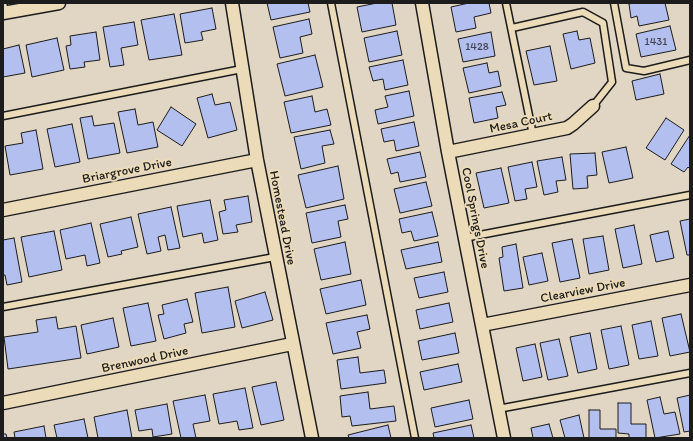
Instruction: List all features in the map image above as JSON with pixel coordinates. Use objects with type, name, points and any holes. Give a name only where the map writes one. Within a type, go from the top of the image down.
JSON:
[{"type":"street","points":[[4,9],[59,3]]},
{"type":"street","name":"Homestead Drive","points":[[232,3],[257,160],[292,344],[312,438]]},
{"type":"street","name":"Cool Springs Drive","points":[[422,3],[464,238],[504,438]]},
{"type":"street","name":"Mesa Court","points":[[448,152],[567,128],[592,106]]},
{"type":"street","name":"Briargrove Drive","points":[[3,210],[257,160]]},
{"type":"street","name":"Clearview Drive","points":[[482,325],[690,285]]},
{"type":"street","name":"Brenwood Drive","points":[[3,403],[292,344]]},
{"type":"lane","points":[[331,3],[414,438]]},
{"type":"lane","points":[[506,3],[533,135]]},
{"type":"lane","points":[[614,3],[626,68],[644,71],[690,60]]},
{"type":"lane","points":[[512,28],[583,12],[603,23],[612,82],[592,106]]},
{"type":"lane","points":[[3,116],[242,69]]},
{"type":"lane","points":[[464,238],[690,195]]},
{"type":"lane","points":[[3,307],[275,257]]},
{"type":"lane","points":[[498,409],[690,373]]},
{"type":"building","points":[[267,3],[308,3],[310,12],[271,20]]},
{"type":"building","points":[[377,3],[392,3],[396,25],[362,32],[357,7]]},
{"type":"building","points":[[469,3],[489,3],[491,13],[474,17],[476,28],[456,32],[451,7]]},
{"type":"building","points":[[665,3],[669,20],[639,26],[637,16],[631,18],[629,4]]},
{"type":"building","points":[[212,8],[216,29],[201,32],[203,40],[185,43],[180,14]]},
{"type":"building","points":[[174,14],[182,55],[149,60],[141,20]]},
{"type":"building","points":[[309,19],[312,34],[300,37],[303,53],[280,58],[273,27]]},
{"type":"building","points":[[134,22],[138,45],[121,48],[124,65],[110,67],[103,27]]},
{"type":"building","points":[[670,26],[676,50],[641,57],[636,34]]},
{"type":"building","points":[[397,31],[402,55],[369,62],[364,38]]},
{"type":"building","points":[[577,31],[579,40],[590,38],[595,63],[571,69],[563,34]]},
{"type":"building","points":[[96,32],[100,60],[84,62],[85,67],[70,69],[66,46],[71,45],[70,36]]},
{"type":"building","points":[[491,32],[495,56],[463,62],[458,39]]},
{"type":"building","points":[[57,38],[64,70],[32,77],[26,45]]},
{"type":"building","points":[[19,45],[25,73],[3,77],[3,49]]},
{"type":"building","points":[[550,46],[557,81],[534,85],[526,51]]},
{"type":"building","points":[[315,55],[323,87],[285,96],[277,64]]},
{"type":"building","points":[[403,60],[408,85],[385,90],[383,79],[373,81],[369,67]]},
{"type":"building","points":[[487,63],[489,73],[498,71],[501,86],[469,93],[463,68]]},
{"type":"building","points":[[660,74],[664,94],[636,100],[632,81]]},
{"type":"building","points":[[409,91],[414,116],[378,124],[375,110],[388,107],[385,96]]},
{"type":"building","points":[[502,92],[506,105],[496,107],[498,118],[474,123],[469,98]]},
{"type":"building","points":[[212,94],[215,105],[230,102],[237,130],[208,138],[197,98]]},
{"type":"building","points":[[312,96],[315,112],[327,109],[331,125],[291,133],[284,102]]},
{"type":"building","points":[[171,107],[196,124],[182,146],[157,130]]},
{"type":"building","points":[[135,109],[138,125],[153,122],[158,147],[127,153],[118,112]]},
{"type":"building","points":[[92,116],[94,126],[114,123],[120,153],[88,159],[80,118]]},
{"type":"building","points":[[666,118],[684,130],[665,160],[646,148]]},
{"type":"building","points":[[414,122],[419,146],[396,151],[394,140],[384,142],[381,129]]},
{"type":"building","points":[[72,124],[80,162],[55,167],[47,129]]},
{"type":"building","points":[[36,130],[43,169],[10,175],[5,146],[23,143],[21,133]]},
{"type":"building","points":[[330,130],[334,144],[322,146],[325,163],[301,169],[294,137]]},
{"type":"building","points":[[690,135],[690,169],[688,167],[684,172],[671,164]]},
{"type":"building","points":[[626,147],[633,178],[609,183],[602,152]]},
{"type":"building","points":[[420,152],[426,177],[400,182],[398,172],[391,174],[387,159]]},
{"type":"building","points":[[595,153],[597,175],[587,176],[588,188],[573,189],[570,154]]},
{"type":"building","points":[[562,157],[566,180],[556,181],[558,192],[544,195],[537,161]]},
{"type":"building","points":[[532,162],[537,187],[525,189],[527,199],[515,201],[508,167]]},
{"type":"building","points":[[338,166],[344,199],[306,208],[298,175]]},
{"type":"building","points":[[501,168],[509,203],[484,208],[476,173]]},
{"type":"building","points":[[426,182],[432,206],[400,213],[394,189]]},
{"type":"building","points":[[248,196],[252,222],[236,225],[238,232],[223,234],[219,212],[226,210],[224,200]]},
{"type":"building","points":[[210,200],[218,240],[204,243],[202,233],[183,237],[177,206]]},
{"type":"building","points":[[345,205],[348,219],[338,221],[341,237],[312,243],[306,213]]},
{"type":"building","points":[[171,207],[180,248],[168,250],[165,235],[158,237],[161,251],[147,254],[138,214]]},
{"type":"building","points":[[432,212],[438,236],[414,241],[411,231],[402,233],[399,219]]},
{"type":"building","points":[[131,217],[138,247],[121,251],[122,254],[108,257],[100,224]]},
{"type":"building","points":[[690,219],[690,255],[687,255],[680,221]]},
{"type":"building","points":[[91,223],[100,263],[87,266],[85,255],[66,259],[60,230]]},
{"type":"building","points":[[634,225],[642,264],[623,268],[615,229]]},
{"type":"building","points":[[54,231],[62,270],[29,277],[21,237]]},
{"type":"building","points":[[668,231],[674,258],[656,262],[650,235]]},
{"type":"building","points":[[603,236],[609,270],[589,274],[583,239]]},
{"type":"building","points":[[14,238],[22,282],[7,285],[5,275],[3,275],[3,240]]},
{"type":"building","points":[[572,239],[580,278],[560,282],[552,243]]},
{"type":"building","points":[[345,242],[351,274],[321,280],[314,249]]},
{"type":"building","points":[[438,242],[442,262],[406,269],[401,250]]},
{"type":"building","points":[[516,244],[523,288],[504,291],[499,258],[503,257],[502,247]]},
{"type":"building","points":[[542,253],[548,281],[529,285],[523,257]]},
{"type":"building","points":[[444,272],[448,292],[419,298],[414,278]]},
{"type":"building","points":[[361,280],[366,305],[326,314],[320,289]]},
{"type":"building","points":[[228,287],[235,327],[202,333],[195,293]]},
{"type":"building","points":[[265,292],[273,320],[242,328],[235,301]]},
{"type":"building","points":[[187,299],[193,322],[184,324],[186,333],[164,339],[158,315],[164,314],[162,305]]},
{"type":"building","points":[[148,303],[156,341],[131,346],[123,308]]},
{"type":"building","points":[[449,303],[453,322],[420,329],[416,310]]},
{"type":"building","points":[[681,314],[690,352],[670,356],[662,318]]},
{"type":"building","points":[[367,315],[370,329],[357,332],[361,348],[333,354],[326,323]]},
{"type":"building","points":[[56,317],[58,329],[76,326],[81,358],[8,369],[4,337],[38,332],[36,320]]},
{"type":"building","points":[[113,318],[119,347],[87,354],[81,325]]},
{"type":"building","points":[[651,321],[658,356],[639,359],[632,325]]},
{"type":"building","points":[[621,326],[629,365],[609,369],[601,330]]},
{"type":"building","points":[[455,333],[459,353],[422,360],[418,341]]},
{"type":"building","points":[[590,333],[597,369],[578,373],[570,337]]},
{"type":"building","points":[[559,339],[568,376],[548,380],[540,343]]},
{"type":"building","points":[[535,344],[542,377],[523,381],[516,348]]},
{"type":"building","points":[[358,357],[360,373],[384,370],[386,383],[341,389],[337,360]]},
{"type":"building","points":[[458,364],[462,382],[424,390],[420,372]]},
{"type":"building","points":[[276,382],[284,420],[261,425],[252,387]]},
{"type":"building","points":[[245,388],[253,428],[239,430],[237,421],[219,424],[213,394]]},
{"type":"building","points":[[368,392],[370,409],[394,406],[396,421],[352,426],[350,416],[342,417],[340,396]]},
{"type":"building","points":[[205,395],[210,421],[193,424],[196,438],[181,438],[173,401]]},
{"type":"building","points":[[690,395],[690,431],[684,432],[677,398]]},
{"type":"building","points":[[660,397],[664,414],[675,412],[680,434],[655,438],[647,400]]},
{"type":"building","points":[[469,400],[473,419],[435,427],[431,408]]},
{"type":"building","points":[[618,403],[631,403],[631,424],[646,424],[646,438],[629,438],[629,434],[618,433]]},
{"type":"building","points":[[167,404],[172,434],[153,437],[152,429],[139,431],[135,410]]},
{"type":"building","points":[[127,410],[132,438],[98,438],[94,417]]},
{"type":"building","points":[[589,410],[600,410],[600,429],[616,429],[616,438],[589,438]]},
{"type":"building","points":[[579,415],[584,438],[565,438],[560,420]]},
{"type":"building","points":[[84,419],[88,438],[57,438],[54,425]]},
{"type":"building","points":[[549,424],[553,438],[533,438],[531,428]]},
{"type":"building","points":[[388,425],[391,438],[349,438],[348,435]]},
{"type":"building","points":[[471,425],[474,438],[434,438],[433,433]]},
{"type":"building","points":[[44,426],[46,438],[15,438],[14,432]]},
{"type":"building","points":[[3,434],[6,434],[7,438],[3,438]]}]
